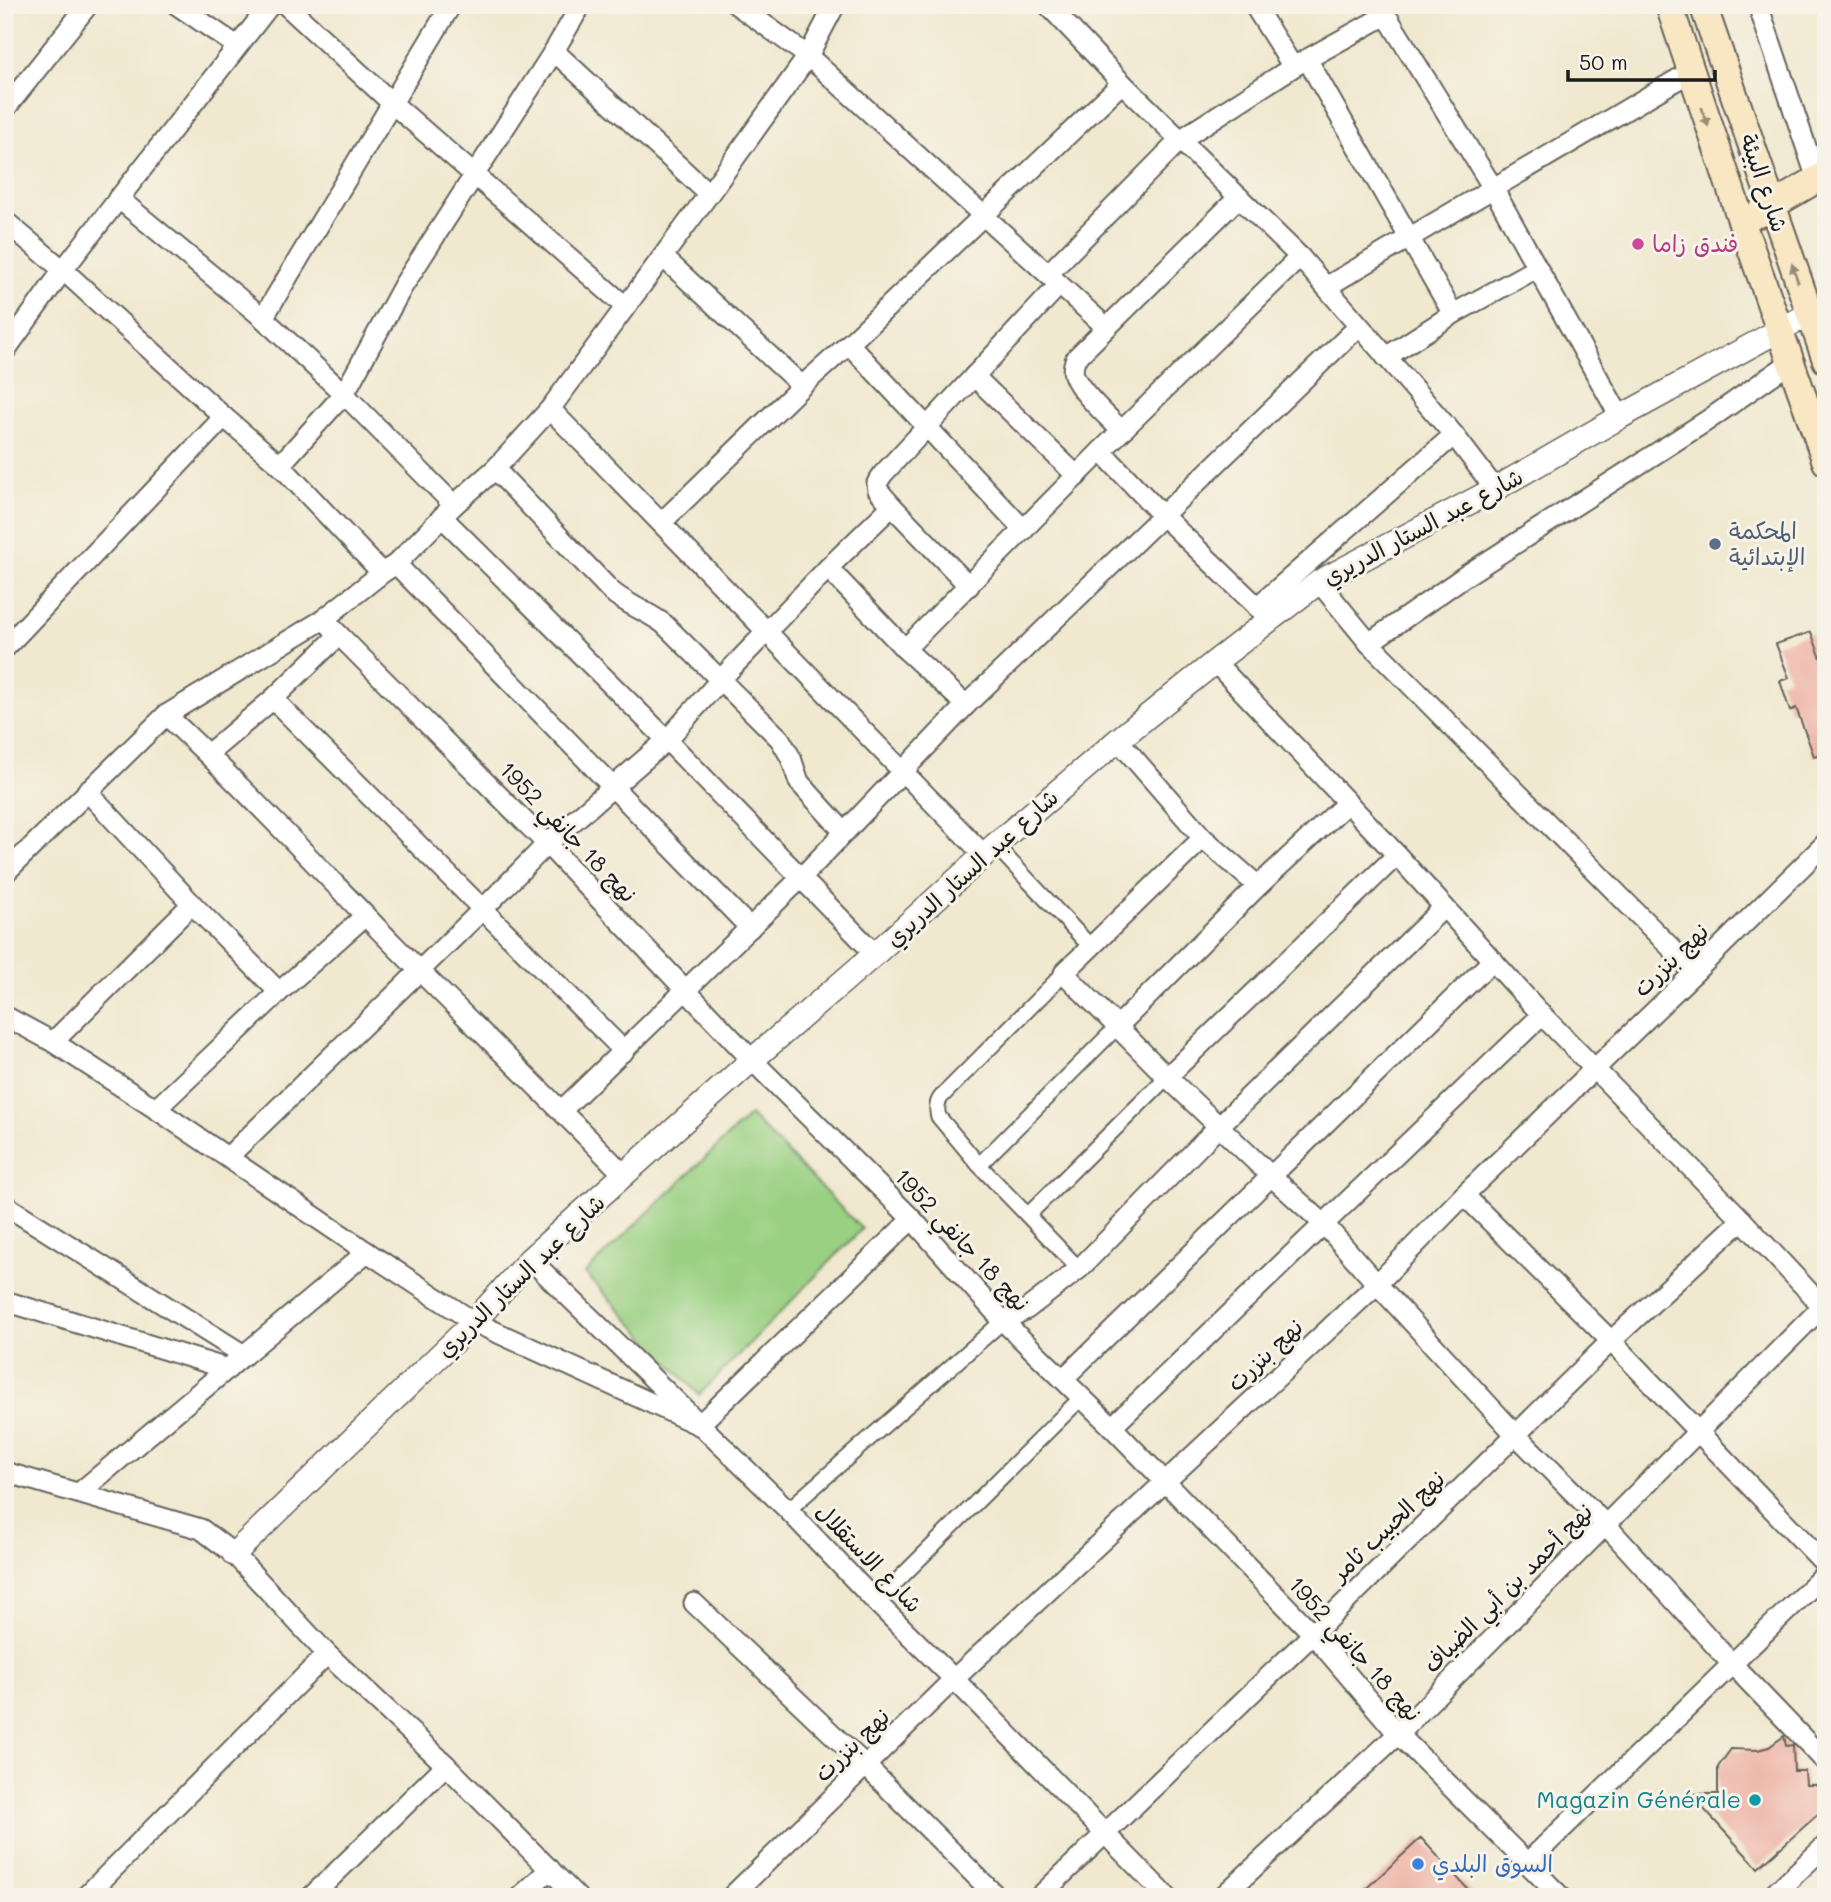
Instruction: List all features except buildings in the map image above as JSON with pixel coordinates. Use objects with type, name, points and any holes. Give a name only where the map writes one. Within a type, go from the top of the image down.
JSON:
[{"type":"main road","points":[[1669,5],[1826,461]]},
{"type":"main road","name":"شارع البيئة","points":[[1703,5],[1826,360]]},
{"type":"main road","points":[[1742,223],[1821,177]]},
{"type":"street","points":[[5,109],[88,5]]},
{"type":"street","points":[[177,5],[237,46]]},
{"type":"street","points":[[5,351],[118,198],[270,5]]},
{"type":"street","points":[[286,5],[474,176],[626,307]]},
{"type":"street","points":[[262,318],[451,5]]},
{"type":"street","points":[[280,465],[344,394],[403,286],[581,5]]},
{"type":"street","points":[[737,5],[808,56],[1106,327]]},
{"type":"street","points":[[5,873],[166,715],[324,618],[389,568],[495,469],[550,410],[663,257],[808,56],[835,5]]},
{"type":"street","points":[[1254,5],[1300,63],[1409,237],[1452,314]]},
{"type":"street","points":[[1758,5],[1821,177]]},
{"type":"street","points":[[1054,8],[1122,83],[1300,257],[1454,435],[1495,489]]},
{"type":"street","points":[[969,586],[878,490],[878,480],[974,376],[1054,279],[1180,140],[1383,10],[1493,188],[1620,417]]},
{"type":"street","points":[[554,51],[709,194]]},
{"type":"street","points":[[1326,287],[1690,72]]},
{"type":"street","points":[[661,523],[1122,83]]},
{"type":"street","points":[[1122,431],[1074,377],[1076,358],[1239,197]]},
{"type":"street","points":[[118,198],[262,318],[344,394],[448,511],[874,954]]},
{"type":"street","points":[[5,221],[280,465],[389,568],[613,786],[750,928]]},
{"type":"street","points":[[663,257],[802,386]]},
{"type":"street","points":[[905,649],[1101,451],[1300,257]]},
{"type":"street","points":[[1386,357],[1452,314],[1537,268]]},
{"type":"street","name":"شارع عبد الستار الدريري","points":[[234,1554],[474,1322],[530,1259],[989,850],[1215,662],[1264,613],[1495,489],[1809,314]]},
{"type":"street","points":[[562,1110],[800,879],[966,705],[1359,326]]},
{"type":"street","points":[[849,344],[1024,530]]},
{"type":"street","points":[[1369,643],[1465,576],[1708,420],[1791,362]]},
{"type":"street","points":[[974,376],[1077,476]]},
{"type":"street","points":[[550,410],[903,772],[1090,946]]},
{"type":"street","points":[[9,637],[223,417]]},
{"type":"street","points":[[1101,451],[1162,515],[1264,613],[1454,435]]},
{"type":"street","points":[[495,469],[611,591],[655,617],[780,739],[791,758],[799,782],[845,832]]},
{"type":"street","points":[[228,1157],[547,844],[667,740],[720,680],[892,506]]},
{"type":"street","points":[[828,568],[905,649],[966,705]]},
{"type":"street","points":[[1319,582],[1369,643],[1695,972]]},
{"type":"street","name":"نهج 18 جانفي 1952","points":[[324,618],[547,844],[752,1060],[912,1219],[1003,1321],[1112,1427],[1313,1634],[1398,1734],[1561,1897]]},
{"type":"street","points":[[208,754],[273,699],[339,635]]},
{"type":"street","points":[[1215,662],[1398,855],[1542,1014],[1742,1220],[1824,1309]]},
{"type":"street","points":[[273,699],[624,1051]]},
{"type":"street","points":[[166,715],[208,754],[365,916],[562,1110],[625,1176]]},
{"type":"street","points":[[1118,740],[1203,838],[1258,886]]},
{"type":"street","points":[[87,791],[192,904],[279,992]]},
{"type":"street","points":[[979,1165],[1258,886],[1347,803]]},
{"type":"street","points":[[1079,1269],[979,1165],[938,1116],[937,1102],[1090,946],[1203,838]]},
{"type":"street","name":"نهج بنزرت","points":[[731,1897],[954,1679],[1377,1284],[1464,1195],[1826,843]]},
{"type":"street","points":[[1028,1215],[1167,1076],[1398,855]]},
{"type":"street","points":[[52,1042],[192,904]]},
{"type":"street","points":[[788,1510],[1003,1321],[1027,1309],[1079,1269],[1219,1126],[1444,907]]},
{"type":"street","points":[[156,1109],[279,992],[365,916]]},
{"type":"street","points":[[1063,1379],[1493,960]]},
{"type":"street","points":[[1064,973],[1271,1177],[1324,1224],[1516,1435],[1606,1525],[1732,1664],[1826,1762]]},
{"type":"street","points":[[1112,1427],[1542,1014]]},
{"type":"street","points":[[5,1016],[52,1042],[156,1109],[474,1322],[699,1425],[912,1219]]},
{"type":"street","points":[[1464,1195],[1611,1341],[1826,1565]]},
{"type":"street","points":[[5,1205],[244,1355]]},
{"type":"street","name":"نهج الحبيب ثامر","points":[[1038,1897],[1313,1634],[1611,1341],[1742,1220]]},
{"type":"street","points":[[79,1493],[367,1252]]},
{"type":"street","name":"شارع الاستقلال","points":[[530,1259],[788,1510],[1167,1897]]},
{"type":"street","points":[[5,1301],[228,1369]]},
{"type":"street","name":"نهج أحمد بن أبي الضياف","points":[[1222,1897],[1398,1734],[1824,1309]]},
{"type":"street","points":[[876,1602],[1081,1398]]},
{"type":"street","points":[[5,1472],[201,1529],[234,1554],[327,1654],[446,1765],[577,1897]]},
{"type":"street","points":[[1527,1863],[1826,1573]]},
{"type":"street","points":[[694,1603],[866,1766],[997,1897]]},
{"type":"street","points":[[85,1897],[327,1654]]},
{"type":"street","points":[[311,1897],[446,1765]]},
{"type":"street","points":[[1771,1897],[1826,1845]]},
{"type":"street","points":[[520,1897],[550,1869]]},
{"type":"green space","points":[[750,1115],[862,1229],[699,1395],[585,1273]]},
{"type":"place","name":"فندق زاما","points":[[1638,244]]},
{"type":"place","name":"المحكمة الإبتدائية","points":[[1715,544]]},
{"type":"place","name":"Magazin Générale","points":[[1755,1800]]},
{"type":"place","name":"السوق البلدي","points":[[1418,1864]]}]
